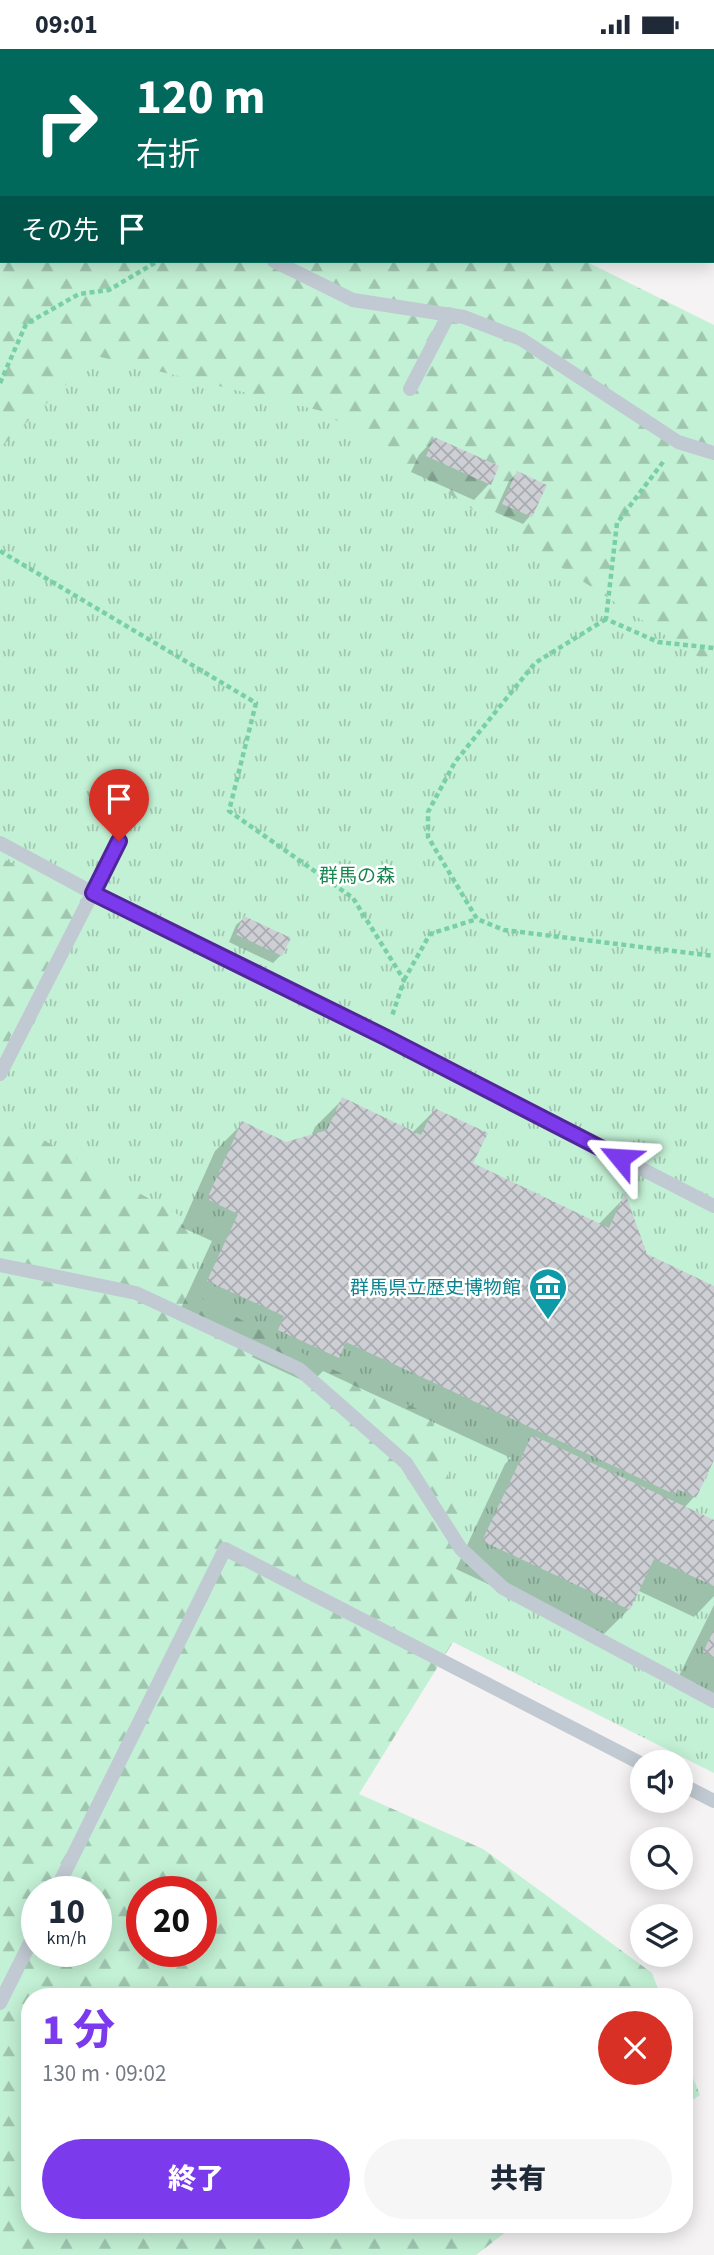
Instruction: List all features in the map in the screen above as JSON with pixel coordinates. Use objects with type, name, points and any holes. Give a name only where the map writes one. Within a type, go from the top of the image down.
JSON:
[{"type":"lane","points":[[278,263],[354,300],[464,317],[521,339],[678,442],[714,453]]},
{"type":"lane","points":[[410,389],[449,314]]},
{"type":"lane","points":[[0,1074],[119,841]]},
{"type":"lane","points":[[0,843],[93,893],[385,1037],[714,1206]]},
{"type":"lane","points":[[0,1265],[136,1293],[299,1369],[406,1464],[461,1549],[503,1588],[714,1701]]},
{"type":"lane","points":[[63,1876],[225,1549],[630,1758]]},
{"type":"lane","points":[[693,1790],[714,1801]]},
{"type":"lane","points":[[0,2003],[21,1961]]},
{"type":"path","points":[[0,383],[26,324],[79,294],[109,290],[155,263]]},
{"type":"path","points":[[606,619],[617,523],[678,442]]},
{"type":"path","points":[[0,551],[256,703],[229,811],[354,898],[404,980]]},
{"type":"path","points":[[606,619],[657,642],[714,648]]},
{"type":"path","points":[[606,619],[535,663],[455,762],[428,812],[428,837],[477,919],[504,930],[714,955]]},
{"type":"path","points":[[385,1037],[404,980],[430,934],[477,919]]},
{"type":"green space","name":"群馬の森","points":[[0,263],[18,263],[714,348],[714,1773],[693,1762],[693,1750],[668,1750],[453,1642],[0,1401]]},
{"type":"green space","points":[[0,263],[589,263],[714,325],[714,667],[322,411],[96,356],[0,448]]},
{"type":"green space","points":[[0,857],[82,899],[0,1057]]},
{"type":"green space","points":[[0,1116],[193,1223],[190,1292],[328,1367],[430,1415],[478,1576],[453,1642],[359,1794],[483,1849],[630,1957],[630,1967],[644,1967],[652,1973],[658,1988],[21,1988],[21,2233],[504,2233],[476,2255],[0,2255]]},
{"type":"green space","points":[[693,2078],[700,2095],[693,2100]]},
{"type":"building","points":[[434,437],[499,466],[491,485],[426,456]]},
{"type":"building","points":[[517,471],[547,485],[532,517],[502,504]]},
{"type":"building","points":[[244,916],[291,938],[282,956],[235,934]]},
{"type":"building","points":[[342,1097],[421,1135],[434,1108],[488,1133],[473,1163],[609,1228],[625,1193],[647,1254],[714,1286],[714,1460],[696,1498],[677,1489],[676,1495],[346,1342],[339,1358],[278,1330],[284,1316],[207,1281],[238,1214],[207,1199],[242,1121],[286,1142],[327,1130]]},
{"type":"building","points":[[532,1435],[714,1520],[714,1586],[654,1559],[630,1610],[482,1541]]},
{"type":"building","points":[[714,1630],[714,1657],[703,1652]]},
{"type":"place","name":"群馬県立歴史博物館","points":[[548,1321]]},
{"type":"route","points":[[119,841],[93,893],[385,1037],[620,1158]]}]
